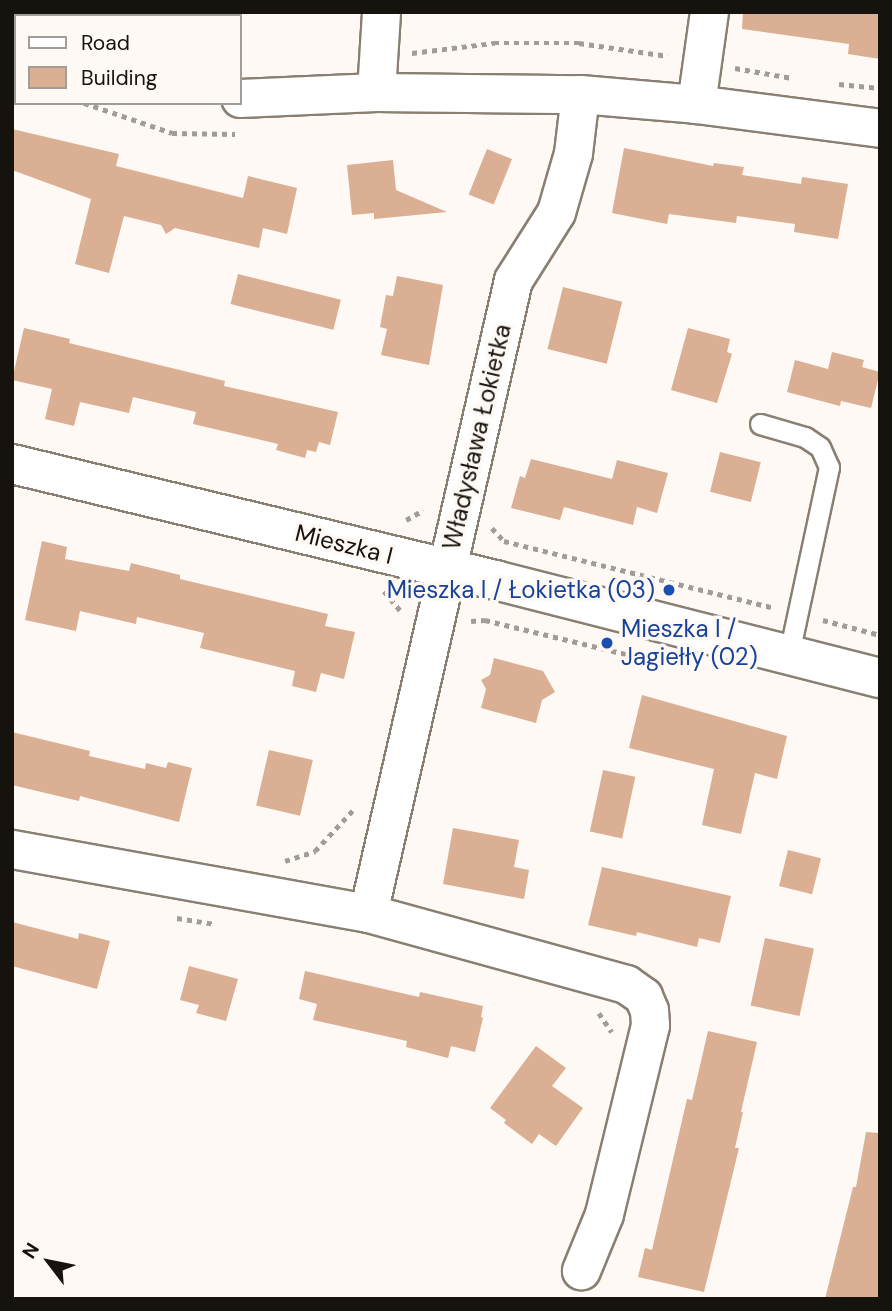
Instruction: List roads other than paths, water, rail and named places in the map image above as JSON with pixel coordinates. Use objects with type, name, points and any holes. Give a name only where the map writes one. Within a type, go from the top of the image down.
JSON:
[{"type":"street","points":[[376,92],[381,12]]},
{"type":"street","points":[[696,104],[709,12]]},
{"type":"street","points":[[239,116],[376,92],[580,94],[696,104],[880,128]]},
{"type":"street","name":"Władysława Łokietka","points":[[368,913],[513,280],[556,212],[573,153],[580,94]]},
{"type":"street","name":"Mieszka I","points":[[12,464],[789,653],[880,678]]},
{"type":"street","points":[[12,849],[368,913],[626,984],[643,996],[649,1010],[650,1025],[604,1214],[581,1270]]},
{"type":"lane","points":[[760,424],[805,437],[820,447],[830,467],[789,653]]},
{"type":"place","name":"Mieszka I / Łokietka (03)","points":[[669,590]]},
{"type":"place","name":"Mieszka I / Jagiełły (02)","points":[[607,643]]}]
